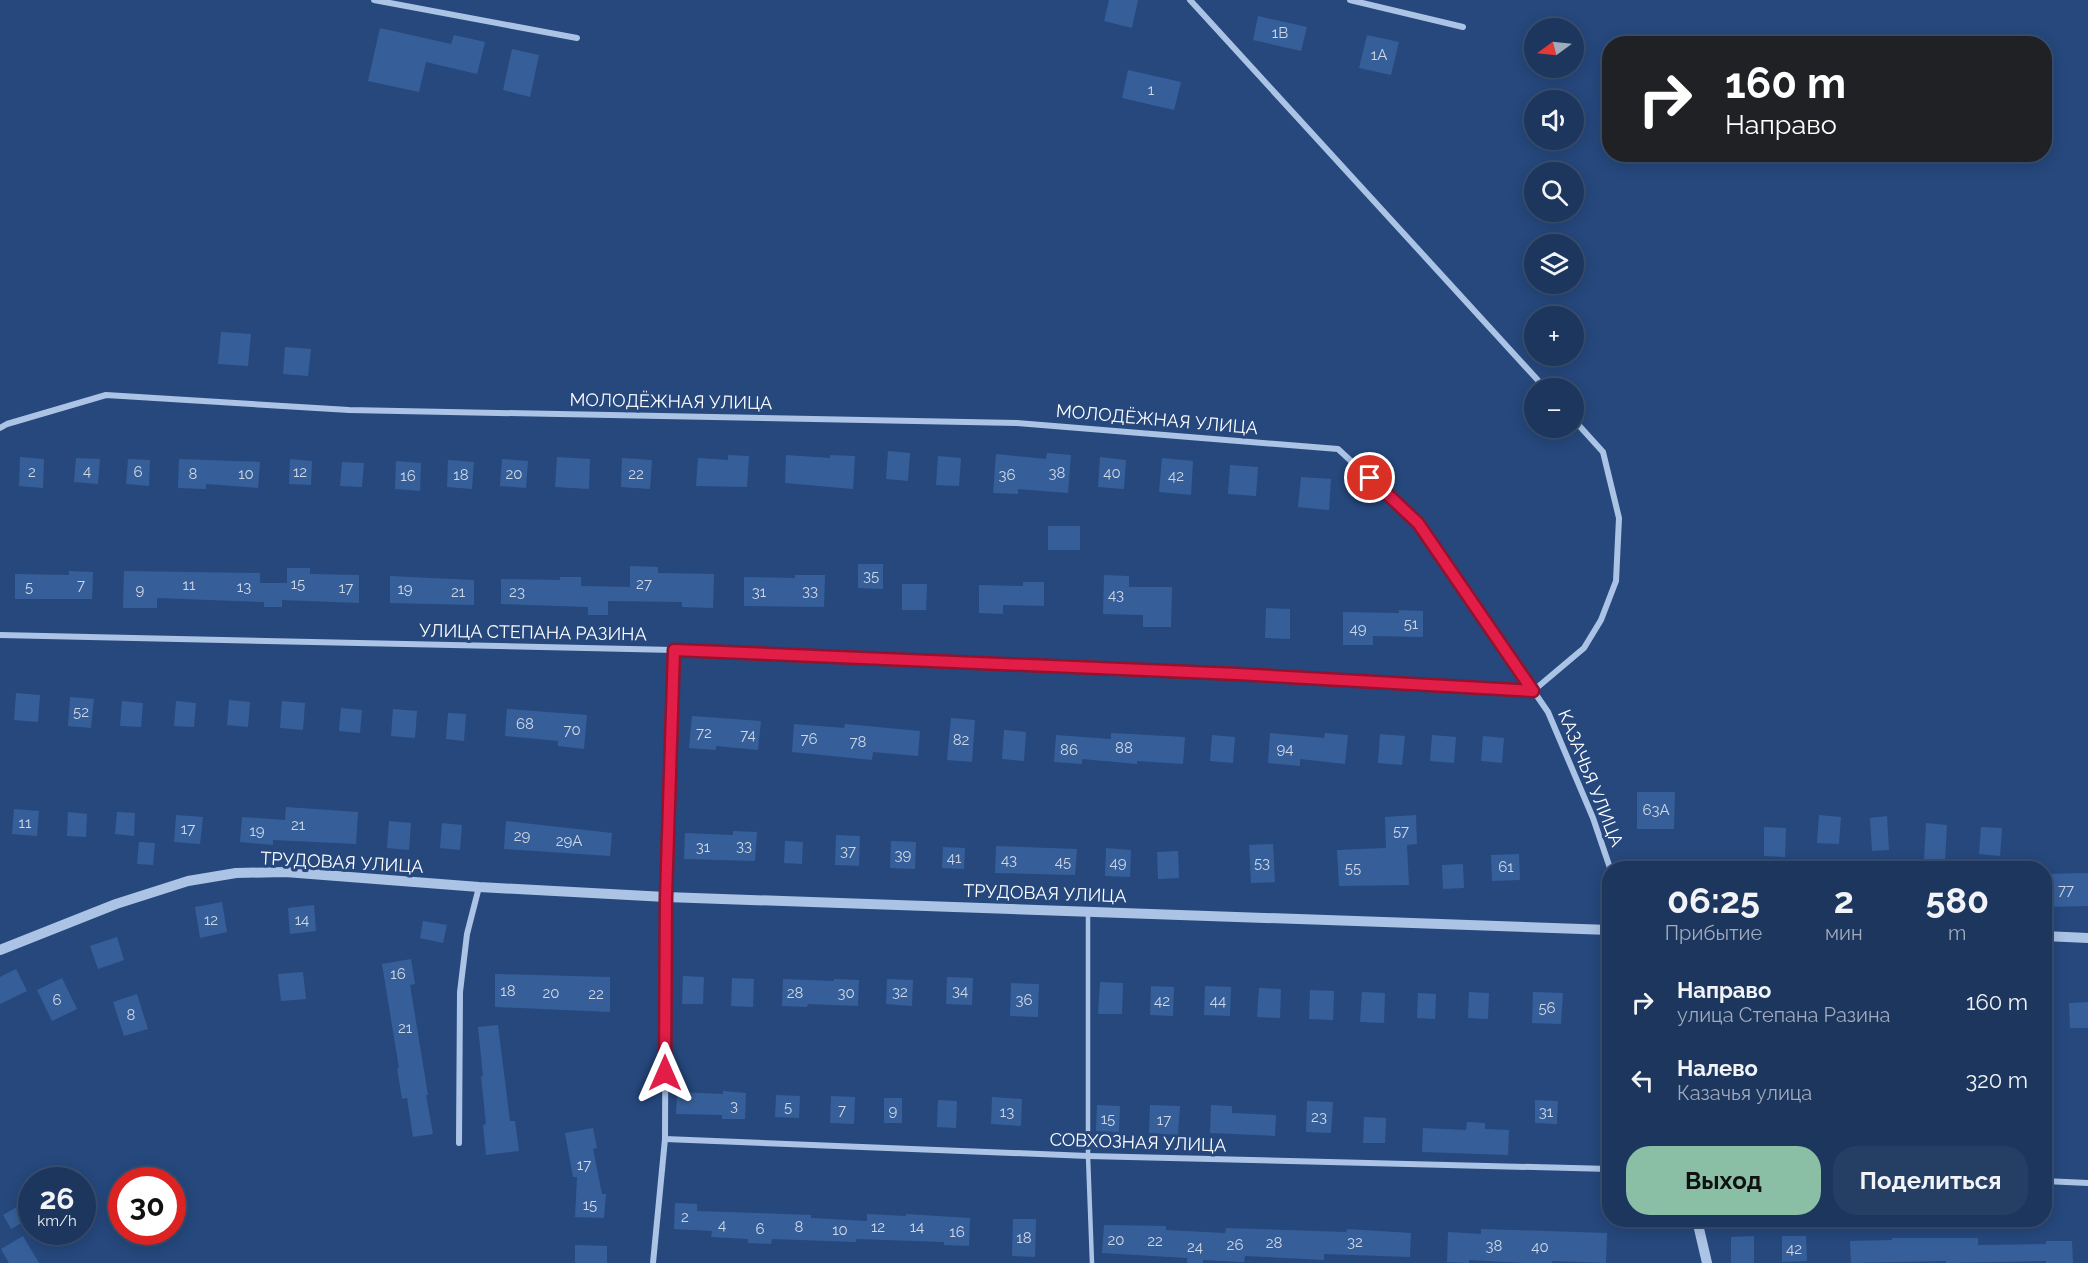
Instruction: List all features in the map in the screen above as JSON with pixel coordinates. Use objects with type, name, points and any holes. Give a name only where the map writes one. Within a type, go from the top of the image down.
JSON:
[{"type":"street","points":[[374,0],[577,38]]},
{"type":"street","points":[[1190,0],[1536,378]]},
{"type":"street","points":[[1350,0],[1463,27]]},
{"type":"street","name":"МОЛОДЁЖНАЯ УЛИЦА","points":[[0,428],[106,395],[349,410],[1017,423],[1338,449]]},
{"type":"street","points":[[1533,691],[1584,648],[1601,620],[1616,581],[1619,518],[1603,452],[1584,431]]},
{"type":"street","name":"КАЗАЧЬЯ УЛИЦА","points":[[1338,449],[1418,523],[1548,712],[1593,818],[1608,861]]},
{"type":"street","name":"УЛИЦА СТЕПАНА РАЗИНА","points":[[0,635],[674,650],[1225,674],[1533,691]]},
{"type":"street","points":[[653,1263],[665,1139],[666,897],[674,650]]},
{"type":"street","name":"ТРУДОВАЯ УЛИЦА","points":[[0,950],[116,904],[188,881],[236,873],[285,872],[479,887],[666,897],[1602,930]]},
{"type":"street","points":[[459,1143],[460,992],[467,934],[479,887]]},
{"type":"street","points":[[2052,936],[2088,938]]},
{"type":"street","name":"СОВХОЗНАЯ УЛИЦА","points":[[665,1139],[1088,1156],[1602,1169]]},
{"type":"street","points":[[2052,1181],[2088,1182]]},
{"type":"street","points":[[1699,1227],[1707,1263]]},
{"type":"lane","points":[[1088,911],[1088,1156],[1092,1263]]},
{"type":"building","points":[[1109,0],[1138,0],[1132,28],[1104,21]]},
{"type":"building","points":[[1258,16],[1307,27],[1301,51],[1253,40]]},
{"type":"building","points":[[380,28],[451,44],[454,35],[485,42],[477,74],[426,62],[419,92],[368,81]]},
{"type":"building","points":[[1367,35],[1399,42],[1391,75],[1359,68]]},
{"type":"building","points":[[512,49],[539,55],[530,97],[503,90]]},
{"type":"building","points":[[1128,70],[1181,82],[1174,110],[1122,98]]},
{"type":"building","points":[[221,332],[251,334],[248,366],[218,364]]},
{"type":"building","points":[[285,347],[311,349],[308,376],[283,374]]},
{"type":"building","points":[[888,451],[910,453],[908,481],[886,479]]},
{"type":"building","points":[[1047,453],[1071,455],[1068,493],[1018,489],[1018,494],[993,493],[996,454],[1046,459]]},
{"type":"building","points":[[728,455],[749,456],[747,487],[696,486],[698,458],[728,460]]},
{"type":"building","points":[[786,455],[830,458],[830,455],[855,456],[853,489],[785,483]]},
{"type":"building","points":[[938,456],[961,458],[959,486],[936,485]]},
{"type":"building","points":[[20,457],[44,459],[43,488],[19,486]]},
{"type":"building","points":[[557,457],[590,459],[589,489],[555,487]]},
{"type":"building","points":[[1100,457],[1126,460],[1124,489],[1098,487]]},
{"type":"building","points":[[76,458],[100,459],[98,484],[74,482]]},
{"type":"building","points":[[622,458],[652,460],[650,489],[621,487]]},
{"type":"building","points":[[1162,458],[1193,461],[1191,495],[1159,492]]},
{"type":"building","points":[[128,459],[150,460],[149,486],[126,484]]},
{"type":"building","points":[[179,459],[260,462],[258,488],[206,484],[206,489],[178,488]]},
{"type":"building","points":[[290,459],[312,461],[311,485],[289,484]]},
{"type":"building","points":[[502,459],[528,461],[526,488],[500,486]]},
{"type":"building","points":[[448,460],[474,462],[472,489],[447,487]]},
{"type":"building","points":[[396,461],[421,463],[420,491],[395,489]]},
{"type":"building","points":[[342,462],[364,463],[362,487],[340,486]]},
{"type":"building","points":[[1230,465],[1258,467],[1256,496],[1228,494]]},
{"type":"building","points":[[1301,477],[1331,479],[1329,510],[1298,507]]},
{"type":"building","points":[[1048,526],[1080,526],[1080,550],[1048,550]]},
{"type":"building","points":[[858,564],[883,564],[883,589],[858,588]]},
{"type":"building","points":[[630,566],[658,567],[658,573],[714,574],[713,608],[682,607],[682,602],[608,601],[608,615],[588,615],[588,607],[501,604],[501,579],[560,580],[560,577],[581,577],[581,586],[630,587]]},
{"type":"building","points":[[287,568],[310,568],[310,574],[359,575],[359,603],[282,600],[282,607],[264,607],[264,602],[157,598],[157,608],[123,608],[124,571],[260,573],[260,583],[287,583]]},
{"type":"building","points":[[69,571],[93,572],[92,599],[15,599],[15,574],[69,575]]},
{"type":"building","points":[[795,575],[825,575],[824,607],[744,606],[744,577],[795,578]]},
{"type":"building","points":[[1104,575],[1129,576],[1129,587],[1172,587],[1171,627],[1143,627],[1143,615],[1103,614]]},
{"type":"building","points":[[390,576],[474,580],[474,605],[390,603]]},
{"type":"building","points":[[1023,582],[1044,582],[1044,606],[1003,605],[1003,614],[979,613],[979,585],[1023,586]]},
{"type":"building","points":[[902,584],[927,584],[926,610],[902,610]]},
{"type":"building","points":[[1266,608],[1290,609],[1290,639],[1265,638]]},
{"type":"building","points":[[1399,610],[1423,611],[1423,637],[1373,636],[1373,645],[1343,645],[1343,612],[1399,613]]},
{"type":"building","points":[[16,693],[40,695],[38,722],[14,720]]},
{"type":"building","points":[[70,697],[94,699],[91,728],[68,726]]},
{"type":"building","points":[[229,700],[250,702],[248,727],[227,725]]},
{"type":"building","points":[[122,701],[143,703],[141,727],[120,726]]},
{"type":"building","points":[[176,701],[196,703],[194,727],[174,726]]},
{"type":"building","points":[[282,701],[305,703],[303,730],[280,728]]},
{"type":"building","points":[[341,708],[362,710],[360,733],[339,731]]},
{"type":"building","points":[[393,709],[417,711],[415,738],[391,736]]},
{"type":"building","points":[[507,709],[587,715],[584,749],[558,746],[558,741],[505,736]]},
{"type":"building","points":[[448,713],[466,714],[464,741],[446,739]]},
{"type":"building","points":[[692,716],[761,721],[758,750],[716,746],[716,750],[689,748]]},
{"type":"building","points":[[951,718],[975,720],[972,762],[947,760]]},
{"type":"building","points":[[794,724],[844,728],[845,724],[920,731],[918,756],[873,752],[872,760],[792,752]]},
{"type":"building","points":[[1004,730],[1026,732],[1024,761],[1002,759]]},
{"type":"building","points":[[1111,733],[1185,737],[1183,764],[1137,761],[1137,764],[1082,759],[1082,764],[1054,762],[1056,735],[1111,739]]},
{"type":"building","points":[[1270,733],[1324,738],[1325,733],[1348,735],[1345,764],[1300,759],[1300,766],[1268,763]]},
{"type":"building","points":[[1380,734],[1405,736],[1402,765],[1378,763]]},
{"type":"building","points":[[1212,735],[1235,737],[1233,763],[1210,761]]},
{"type":"building","points":[[1432,735],[1456,737],[1454,763],[1430,761]]},
{"type":"building","points":[[1483,736],[1504,738],[1502,763],[1481,761]]},
{"type":"building","points":[[1637,792],[1675,792],[1674,829],[1637,829]]},
{"type":"building","points":[[286,807],[358,812],[356,844],[273,840],[273,845],[240,842],[242,817],[285,820]]},
{"type":"building","points":[[14,809],[39,811],[37,836],[12,834]]},
{"type":"building","points":[[68,812],[87,814],[86,837],[67,836]]},
{"type":"building","points":[[117,812],[135,813],[134,836],[115,834]]},
{"type":"building","points":[[176,815],[203,817],[200,844],[174,842]]},
{"type":"building","points":[[1416,815],[1417,844],[1407,845],[1409,885],[1339,886],[1337,850],[1386,848],[1385,817]]},
{"type":"building","points":[[1819,815],[1841,817],[1839,844],[1817,843]]},
{"type":"building","points":[[1887,816],[1889,850],[1872,851],[1870,818]]},
{"type":"building","points":[[389,821],[411,823],[409,850],[387,848]]},
{"type":"building","points":[[506,821],[612,833],[610,856],[504,849]]},
{"type":"building","points":[[442,823],[462,825],[460,850],[440,848]]},
{"type":"building","points":[[1926,823],[1947,825],[1945,861],[1924,859]]},
{"type":"building","points":[[1764,827],[1786,828],[1785,857],[1764,856]]},
{"type":"building","points":[[1981,827],[2002,828],[2000,856],[1979,854]]},
{"type":"building","points":[[733,831],[757,832],[755,861],[684,859],[685,833],[733,835]]},
{"type":"building","points":[[836,835],[860,836],[859,866],[835,865]]},
{"type":"building","points":[[785,841],[803,842],[802,864],[784,863]]},
{"type":"building","points":[[891,841],[916,842],[915,869],[890,868]]},
{"type":"building","points":[[139,842],[155,843],[153,865],[137,864]]},
{"type":"building","points":[[1273,844],[1275,882],[1251,883],[1249,845]]},
{"type":"building","points":[[996,846],[1077,849],[1075,875],[995,873]]},
{"type":"building","points":[[943,847],[965,848],[964,869],[942,868]]},
{"type":"building","points":[[1106,848],[1131,850],[1130,877],[1105,876]]},
{"type":"building","points":[[1178,851],[1179,878],[1158,879],[1157,852]]},
{"type":"building","points":[[1519,854],[1520,880],[1492,881],[1491,855]]},
{"type":"building","points":[[1463,864],[1464,888],[1443,889],[1442,865]]},
{"type":"building","points":[[2088,873],[2088,906],[2052,907],[2052,874]]},
{"type":"building","points":[[222,902],[227,932],[200,938],[195,907]]},
{"type":"building","points":[[314,905],[316,931],[290,934],[288,908]]},
{"type":"building","points":[[423,921],[447,925],[443,943],[420,938]]},
{"type":"building","points":[[117,937],[124,960],[98,969],[90,946]]},
{"type":"building","points":[[411,959],[415,984],[410,985],[433,1134],[413,1137],[407,1098],[402,1099],[382,964]]},
{"type":"building","points":[[16,969],[27,991],[0,1004],[0,977]]},
{"type":"building","points":[[303,972],[306,999],[281,1001],[278,974]]},
{"type":"building","points":[[495,974],[610,977],[610,1012],[495,1007]]},
{"type":"building","points":[[683,976],[704,977],[703,1004],[682,1004]]},
{"type":"building","points":[[947,977],[973,978],[972,1005],[946,1004]]},
{"type":"building","points":[[62,978],[77,1009],[52,1021],[37,990]]},
{"type":"building","points":[[732,978],[754,979],[753,1007],[731,1006]]},
{"type":"building","points":[[783,979],[859,980],[858,1006],[808,1004],[807,1007],[782,1006]]},
{"type":"building","points":[[887,979],[913,980],[912,1006],[886,1004]]},
{"type":"building","points":[[1100,982],[1123,983],[1122,1014],[1098,1014]]},
{"type":"building","points":[[1011,983],[1039,984],[1038,1017],[1010,1016]]},
{"type":"building","points":[[1151,986],[1174,987],[1173,1016],[1150,1015]]},
{"type":"building","points":[[1205,986],[1231,987],[1230,1016],[1204,1015]]},
{"type":"building","points":[[1259,988],[1281,989],[1280,1018],[1257,1017]]},
{"type":"building","points":[[1310,990],[1334,991],[1333,1020],[1309,1019]]},
{"type":"building","points":[[1362,992],[1385,993],[1384,1023],[1360,1022]]},
{"type":"building","points":[[1469,992],[1489,993],[1488,1019],[1468,1018]]},
{"type":"building","points":[[1533,992],[1563,993],[1561,1024],[1532,1023]]},
{"type":"building","points":[[1418,993],[1436,994],[1435,1019],[1417,1018]]},
{"type":"building","points":[[137,994],[148,1029],[124,1036],[113,1002]]},
{"type":"building","points":[[2088,1002],[2088,1028],[2070,1028],[2069,1003]]},
{"type":"building","points":[[498,1025],[510,1121],[515,1121],[519,1151],[486,1155],[483,1125],[486,1124],[481,1076],[483,1076],[478,1027]]},
{"type":"building","points":[[723,1091],[746,1093],[745,1119],[722,1119],[722,1115],[676,1114],[677,1092],[723,1094]]},
{"type":"building","points":[[776,1095],[800,1096],[799,1118],[775,1117]]},
{"type":"building","points":[[831,1096],[855,1097],[854,1124],[830,1123]]},
{"type":"building","points":[[992,1097],[1022,1099],[1021,1126],[991,1124]]},
{"type":"building","points":[[884,1098],[902,1098],[902,1123],[884,1123]]},
{"type":"building","points":[[938,1100],[957,1101],[956,1128],[937,1127]]},
{"type":"building","points":[[1535,1100],[1558,1101],[1557,1124],[1535,1123]]},
{"type":"building","points":[[1307,1101],[1333,1102],[1331,1133],[1306,1132]]},
{"type":"building","points":[[1097,1105],[1120,1106],[1119,1132],[1096,1131]]},
{"type":"building","points":[[1150,1105],[1180,1106],[1178,1135],[1149,1133]]},
{"type":"building","points":[[1211,1105],[1232,1106],[1232,1113],[1276,1115],[1275,1136],[1210,1133]]},
{"type":"building","points":[[1364,1117],[1386,1118],[1385,1143],[1363,1143]]},
{"type":"building","points":[[1467,1122],[1485,1123],[1485,1129],[1509,1130],[1508,1155],[1422,1152],[1423,1128],[1466,1130]]},
{"type":"building","points":[[593,1128],[597,1148],[593,1149],[602,1194],[606,1194],[604,1218],[575,1217],[577,1177],[573,1177],[565,1133]]},
{"type":"building","points":[[675,1203],[697,1204],[697,1211],[811,1215],[811,1218],[867,1221],[867,1214],[970,1218],[969,1246],[944,1245],[944,1242],[856,1239],[856,1242],[772,1239],[771,1244],[748,1243],[748,1239],[711,1237],[712,1231],[674,1229]]},
{"type":"building","points":[[18,1206],[18,1225],[11,1229],[3,1215]]},
{"type":"building","points":[[1013,1219],[1036,1219],[1035,1257],[1012,1256]]},
{"type":"building","points":[[1104,1225],[1166,1226],[1166,1230],[1225,1233],[1226,1228],[1346,1232],[1347,1229],[1411,1233],[1410,1257],[1324,1254],[1324,1260],[1245,1256],[1244,1262],[1203,1260],[1203,1263],[1187,1263],[1187,1258],[1102,1253]]},
{"type":"building","points":[[1481,1229],[1607,1233],[1606,1263],[1469,1260],[1469,1263],[1447,1262],[1448,1232],[1481,1234]]},
{"type":"building","points":[[1754,1236],[1754,1263],[1731,1263],[1731,1237]]},
{"type":"building","points":[[1782,1236],[1806,1236],[1807,1261],[1782,1262]]},
{"type":"building","points":[[1892,1238],[1978,1238],[1978,1245],[2046,1244],[2046,1241],[2072,1241],[2073,1263],[2046,1263],[2046,1261],[1946,1263],[1946,1261],[1851,1263],[1850,1241],[1892,1240]]},
{"type":"building","points":[[18,1239],[18,1245],[28,1245],[39,1263],[9,1263],[1,1249]]},
{"type":"building","points":[[575,1245],[607,1246],[607,1263],[575,1263]]},
{"type":"route","points":[[665,1073],[666,897],[674,650],[1237,674],[1533,691],[1418,523],[1370,478]]}]
